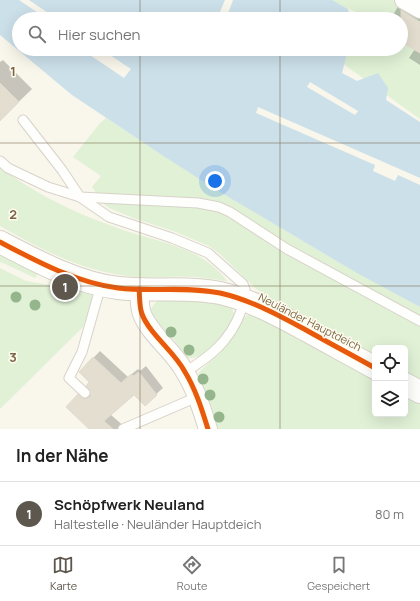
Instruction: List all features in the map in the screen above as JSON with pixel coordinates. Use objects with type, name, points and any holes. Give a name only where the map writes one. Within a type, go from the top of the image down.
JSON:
[{"type":"street","points":[[404,0],[420,9]]},
{"type":"street","name":"Neuländer Hauptdeich","points":[[0,242],[65,273],[101,285],[139,289],[200,290],[219,293],[245,301],[269,310],[372,366]]},
{"type":"street","points":[[139,289],[140,307],[146,322],[151,330],[173,353],[185,372],[197,398],[208,429]]},
{"type":"street","points":[[408,386],[420,392]]},
{"type":"lane","points":[[23,120],[80,196],[109,217],[172,238],[208,253],[243,284],[246,290],[245,301],[234,327],[225,341],[204,360],[185,372]]},
{"type":"lane","points":[[0,161],[8,168],[48,187],[80,196],[198,203],[219,207],[230,212],[287,249],[420,321]]},
{"type":"lane","points":[[85,394],[69,378],[82,352],[101,285]]},
{"type":"lane","points":[[123,429],[197,398]]},
{"type":"green space","points":[[329,0],[420,0],[420,119],[342,63],[344,56],[408,56],[408,12],[356,12]]},
{"type":"green space","points":[[106,118],[261,216],[420,307],[420,319],[212,203],[97,194],[92,187],[101,176],[73,157],[100,123]]},
{"type":"green space","points":[[0,167],[34,190],[71,209],[123,230],[188,251],[209,263],[219,271],[227,281],[201,277],[144,277],[110,273],[77,264],[30,243],[0,226]]},
{"type":"green space","points":[[100,201],[196,207],[218,212],[237,221],[299,260],[420,326],[420,379],[408,373],[408,345],[372,345],[372,353],[280,304],[255,288],[221,255],[209,246],[176,232],[136,219],[109,208]]},
{"type":"green space","points":[[0,250],[40,270],[35,278],[0,262]]},
{"type":"green space","points":[[0,268],[26,281],[72,289],[94,296],[83,327],[0,409]]},
{"type":"green space","points":[[174,296],[229,305],[233,310],[233,320],[228,330],[216,345],[207,353],[193,358],[188,358],[172,337],[154,319],[151,309],[156,303],[163,298]]},
{"type":"green space","points":[[255,313],[372,374],[372,417],[408,417],[408,394],[420,400],[420,429],[218,429],[199,380],[199,372],[220,353],[234,335],[243,318],[249,314]]},
{"type":"water","points":[[0,0],[332,0],[348,9],[349,12],[12,12],[12,45],[0,35]]},
{"type":"water","points":[[25,56],[346,56],[342,73],[357,81],[378,73],[388,88],[386,100],[420,122],[420,307],[357,273],[220,192],[72,95]]},
{"type":"pier","points":[[19,0],[29,0],[47,12],[37,12]]},
{"type":"pier","points":[[225,0],[233,0],[229,12],[220,12]]},
{"type":"pier","points":[[91,56],[112,56],[131,69],[124,78]]},
{"type":"pier","points":[[310,82],[358,111],[355,115],[307,87]]},
{"type":"pier","points":[[258,107],[420,178],[420,185],[398,175],[395,181],[373,171],[375,165],[256,113]]},
{"type":"building","points":[[408,14],[420,22],[420,53],[408,46]]},
{"type":"building","points":[[0,83],[19,102],[0,121]]},
{"type":"building","points":[[93,357],[121,383],[131,374],[133,376],[139,372],[157,395],[145,406],[134,395],[104,421],[113,429],[89,429],[66,407],[78,394],[84,399],[90,397],[91,391],[86,386],[89,382],[79,372]]},
{"type":"cycle path","points":[[0,242],[57,270],[103,285],[131,289],[182,289],[207,291],[220,293],[243,300],[264,308],[372,366]]},
{"type":"cycle path","points":[[139,289],[140,308],[142,314],[156,336],[175,357],[185,372],[196,393],[208,429]]},
{"type":"place","name":"Schöpfwerk Neuland","points":[[65,287]]}]
